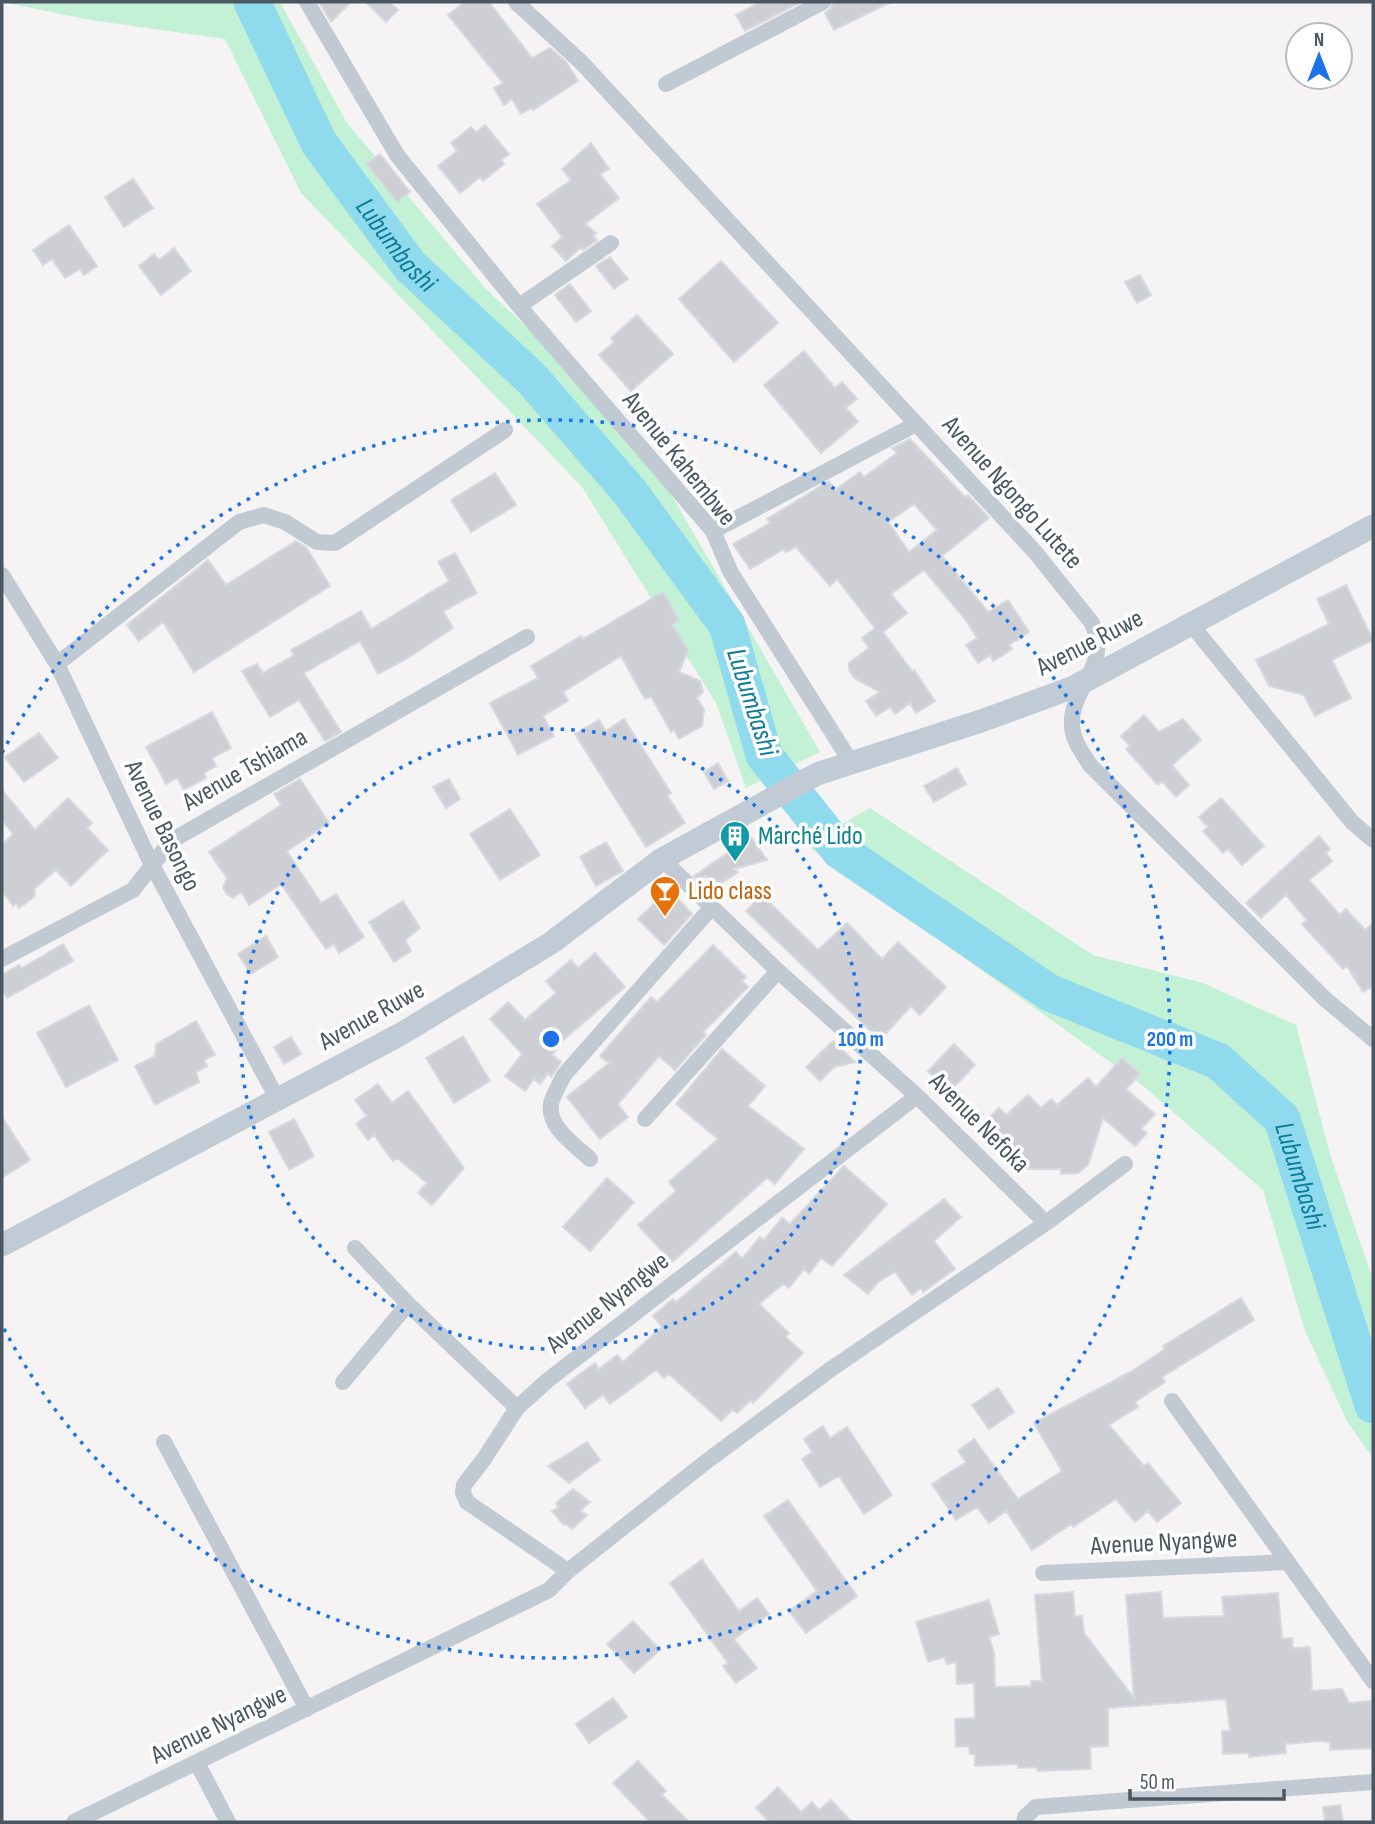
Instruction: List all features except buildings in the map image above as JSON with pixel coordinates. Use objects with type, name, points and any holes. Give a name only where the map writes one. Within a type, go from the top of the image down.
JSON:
[{"type":"street","name":"Avenue Kahembwe","points":[[307,2],[397,155],[519,306],[713,531],[730,571],[850,762]]},
{"type":"street","name":"Avenue Ngongo Lutete","points":[[516,2],[581,62],[1035,552],[1092,623],[1097,634],[1098,649],[1090,678],[1073,710],[1072,726],[1076,745],[1090,765],[1325,999],[1373,1039]]},
{"type":"street","points":[[666,84],[823,2]]},
{"type":"street","points":[[519,306],[611,243]]},
{"type":"street","points":[[713,531],[916,424]]},
{"type":"street","points":[[57,664],[239,522],[264,515],[285,522],[317,542],[335,543],[505,430]]},
{"type":"street","name":"Avenue Ruwe","points":[[2,1245],[401,1034],[551,943],[662,859],[817,774],[981,721],[1074,687],[1373,526]]},
{"type":"street","name":"Avenue Basongo","points":[[2,575],[57,664],[152,866],[278,1100]]},
{"type":"street","points":[[1190,623],[1352,822],[1373,840]]},
{"type":"street","name":"Avenue Tshiama","points":[[2,959],[133,890],[172,841],[527,637]]},
{"type":"street","name":"Avenue Nefoka","points":[[662,859],[778,971],[917,1096],[1046,1223]]},
{"type":"street","points":[[590,1159],[557,1128],[551,1118],[551,1102],[555,1093],[565,1075],[712,907]]},
{"type":"street","points":[[645,1119],[778,971]]},
{"type":"street","name":"Avenue Nyangwe","points":[[568,1571],[467,1502],[463,1493],[464,1485],[517,1409],[548,1380],[917,1096]]},
{"type":"street","name":"Avenue Nyangwe","points":[[74,1822],[549,1590],[568,1571],[707,1461],[831,1369],[1046,1223],[1125,1164]]},
{"type":"street","points":[[355,1248],[408,1304],[517,1409]]},
{"type":"street","points":[[343,1382],[408,1304]]},
{"type":"street","name":"Avenue Nyangwe","points":[[1172,1401],[1373,1681]]},
{"type":"street","points":[[164,1442],[306,1709]]},
{"type":"street","name":"Avenue Nyangwe","points":[[1043,1573],[1287,1562]]},
{"type":"street","points":[[197,1763],[228,1822]]},
{"type":"street","points":[[1024,1822],[1025,1817],[1036,1807],[1373,1782]]},
{"type":"green space","points":[[2,2],[280,2],[347,123],[486,289],[631,425],[820,752],[746,788],[716,703],[582,487],[301,193],[225,39],[90,20]]},
{"type":"green space","points":[[870,808],[1093,955],[1203,983],[1296,1025],[1330,1154],[1373,1280],[1373,1458],[1347,1421],[1305,1331],[1263,1190],[1141,1084],[806,845]]},
{"type":"waterway","name":"Lubumbashi","points":[[252,2],[319,143],[410,266],[531,378],[629,491],[727,625],[764,755],[840,851],[1050,993],[1218,1061],[1282,1119],[1373,1405]]},
{"type":"place","name":"Marché Lido","points":[[735,863]]},
{"type":"place","name":"Lido class","points":[[665,918]]}]
